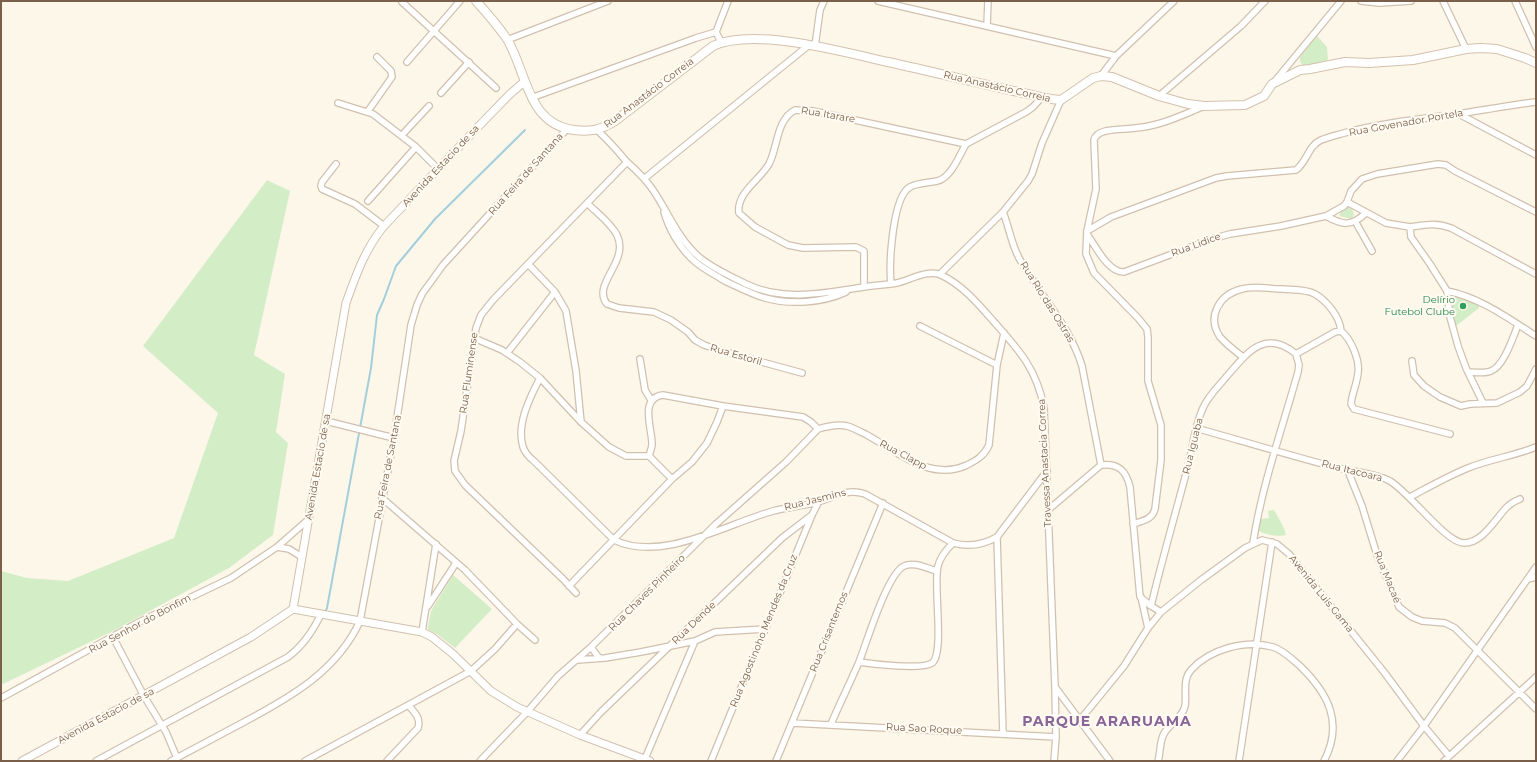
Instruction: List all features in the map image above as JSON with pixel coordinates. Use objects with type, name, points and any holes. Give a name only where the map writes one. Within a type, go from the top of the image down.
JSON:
[{"type":"main road","name":"Rua Anastácio Correia","points":[[476,1],[507,40],[531,98],[538,109],[554,124],[567,129],[597,130],[615,120],[705,50],[721,42],[743,38],[812,45],[1042,98],[1061,100],[1093,78],[1101,76]]},
{"type":"main road","points":[[1101,76],[1112,77],[1174,101],[1204,106],[1245,105],[1264,96],[1272,84],[1300,70],[1345,62],[1369,64],[1413,60],[1466,49],[1497,49],[1536,63]]},
{"type":"street","points":[[407,62],[460,1]]},
{"type":"street","points":[[507,40],[608,1]]},
{"type":"street","points":[[721,42],[716,32],[728,1]]},
{"type":"street","points":[[645,178],[812,45],[820,10],[824,1]]},
{"type":"street","points":[[878,1],[1116,56]]},
{"type":"street","points":[[987,26],[988,1]]},
{"type":"street","points":[[1164,1],[1166,9]]},
{"type":"street","points":[[1101,76],[1116,56],[1174,1]]},
{"type":"street","points":[[1159,96],[1241,26],[1266,1]]},
{"type":"street","points":[[1272,84],[1341,1]]},
{"type":"street","points":[[1361,1],[1379,3],[1412,1]]},
{"type":"street","points":[[1443,1],[1466,49]]},
{"type":"street","points":[[1516,1],[1536,46]]},
{"type":"street","points":[[402,2],[496,88]]},
{"type":"street","points":[[531,98],[716,32]]},
{"type":"street","points":[[368,111],[392,77],[391,71],[377,57]]},
{"type":"street","points":[[441,94],[469,62]]},
{"type":"street","name":"Avenida Estacio de sa","points":[[22,761],[252,637],[293,609],[346,302],[361,262],[372,242],[384,226],[476,129],[525,81]]},
{"type":"street","points":[[891,284],[890,259],[895,219],[898,206],[903,195],[909,188],[940,180],[952,168],[966,144],[1026,112],[1042,98]]},
{"type":"street","points":[[597,130],[627,162],[645,178],[662,204],[672,231],[692,258],[708,270],[740,288],[764,298],[794,302],[824,299],[838,296],[848,290],[891,284],[927,274],[940,274],[1003,212],[1028,181],[1032,174],[1042,142],[1061,100]]},
{"type":"street","name":"Rua Govenador Portela","points":[[1087,232],[1111,217],[1216,178],[1296,170],[1302,164],[1312,147],[1321,140],[1361,129],[1536,102]]},
{"type":"street","points":[[338,103],[368,111],[402,135],[438,169]]},
{"type":"street","points":[[402,135],[429,106]]},
{"type":"street","points":[[1132,524],[1145,520],[1154,514],[1161,460],[1161,425],[1148,381],[1147,329],[1094,273],[1086,254],[1087,232],[1095,195],[1096,175],[1093,145],[1094,137],[1101,131],[1160,124],[1204,106]]},
{"type":"street","name":"Rua Itarare","points":[[864,287],[864,251],[861,249],[856,247],[803,248],[788,245],[755,227],[739,214],[738,210],[742,200],[751,186],[769,164],[780,128],[785,119],[795,110],[813,111],[966,144]]},
{"type":"street","points":[[1459,114],[1536,155]]},
{"type":"street","name":"Rua Feira de Santana","points":[[171,761],[262,713],[308,685],[342,651],[354,634],[360,621],[394,438],[411,325],[416,305],[422,294],[444,265],[567,129]]},
{"type":"street","points":[[368,201],[416,147]]},
{"type":"street","name":"Rua Fluminense","points":[[576,594],[465,485],[455,471],[454,461],[461,431],[474,338],[478,322],[489,305],[627,162]]},
{"type":"street","points":[[336,164],[321,184],[322,189],[355,204],[384,226]]},
{"type":"street","points":[[1536,212],[1455,171],[1451,167],[1442,164],[1377,174],[1362,179],[1351,191],[1346,204],[1386,223],[1410,227],[1440,224],[1451,228],[1536,274]]},
{"type":"street","name":"Rua Estoril","points":[[587,204],[616,232],[619,241],[619,252],[616,263],[603,290],[602,296],[607,304],[619,308],[654,312],[671,320],[688,332],[695,340],[704,345],[802,373]]},
{"type":"street","name":"Rua Lidice","points":[[1087,232],[1108,265],[1117,271],[1124,272],[1215,238],[1326,216],[1346,204]]},
{"type":"street","name":"Rua Rio das Ostras","points":[[1003,212],[1012,244],[1018,257],[1062,324],[1078,353],[1082,366],[1101,465]]},
{"type":"street","points":[[1326,216],[1342,224],[1359,220],[1366,213]]},
{"type":"street","points":[[1355,221],[1372,251]]},
{"type":"street","points":[[1410,227],[1411,237],[1447,290],[1450,317],[1458,346],[1468,372],[1483,403]]},
{"type":"street","points":[[529,265],[555,292],[564,306],[569,326],[579,393],[581,422]]},
{"type":"street","name":"Travessa Anastacia Correa","points":[[940,274],[960,287],[1004,333],[1021,354],[1033,372],[1044,408],[1055,687],[1056,737],[1054,761]]},
{"type":"street","points":[[1244,357],[1224,341],[1217,331],[1214,324],[1215,311],[1218,304],[1232,292],[1243,288],[1253,287],[1300,290],[1314,294],[1326,303],[1335,315],[1341,331],[1350,342],[1358,366],[1358,376],[1351,404],[1356,410],[1450,434]]},
{"type":"street","points":[[1447,290],[1461,293],[1480,302],[1536,336]]},
{"type":"street","points":[[508,353],[555,292]]},
{"type":"street","points":[[1468,372],[1482,373],[1491,371],[1496,367],[1506,351],[1518,324]]},
{"type":"street","points":[[920,326],[997,365]]},
{"type":"street","points":[[1253,543],[1274,451],[1298,372],[1299,365],[1296,354],[1335,332],[1341,331]]},
{"type":"street","name":"Rua Clapp","points":[[818,429],[835,425],[852,428],[924,468],[945,471],[957,469],[982,457],[989,446],[997,365],[1004,333]]},
{"type":"street","points":[[474,338],[508,353],[540,378],[581,422],[609,447],[622,455],[635,457],[649,456],[672,478]]},
{"type":"street","name":"Rua Iguaba","points":[[1151,606],[1175,512],[1188,469],[1196,428],[1204,406],[1244,357],[1259,345],[1268,343],[1285,345],[1296,354]]},
{"type":"street","points":[[640,358],[645,390],[651,400]]},
{"type":"street","points":[[1412,361],[1414,375],[1424,386],[1440,397],[1461,406],[1497,403],[1520,392],[1527,386],[1536,368]]},
{"type":"street","points":[[540,378],[531,396],[523,425],[522,433],[524,448],[535,462],[614,540]]},
{"type":"street","points":[[649,456],[652,444],[648,407],[651,400],[657,396],[663,395],[723,406],[803,417],[818,429]]},
{"type":"street","points":[[569,586],[672,478],[692,462],[707,443],[723,406]]},
{"type":"street","points":[[326,420],[394,438]]},
{"type":"street","name":"Rua Itacoara","points":[[1196,428],[1274,451],[1348,471],[1380,477],[1390,481],[1410,497],[1450,538],[1463,543],[1471,542],[1483,534],[1508,506],[1520,499]]},
{"type":"street","name":"Rua Chaves Pinheiro","points":[[482,761],[558,676],[591,647],[704,537],[786,462],[818,429]]},
{"type":"street","points":[[1410,497],[1455,473],[1536,447]]},
{"type":"street","points":[[1048,510],[1101,465],[1110,464],[1122,470],[1127,478],[1130,488],[1132,524],[1140,597],[1148,628]]},
{"type":"street","points":[[1003,734],[997,537],[1047,471]]},
{"type":"street","name":"Rua Macaé","points":[[1348,471],[1362,506],[1377,555],[1399,607],[1412,617],[1422,621],[1451,625],[1536,709]]},
{"type":"street","name":"Rua Jasmins","points":[[614,540],[624,545],[637,547],[664,545],[704,537],[772,511],[818,502],[843,492],[854,491],[865,494],[953,543],[963,546],[974,546],[997,537]]},
{"type":"street","points":[[382,498],[436,544],[535,640]]},
{"type":"street","name":"Rua Agostinoho Mendes da Cruz","points":[[711,761],[818,502]]},
{"type":"street","name":"Rua Crisantemos","points":[[776,761],[882,504]]},
{"type":"street","name":"Rua Dende","points":[[580,735],[601,712],[782,538],[812,515]]},
{"type":"street","name":"Rua Senhor do Bonfim","points":[[1,698],[142,621],[231,578],[277,547],[309,519]]},
{"type":"street","points":[[1080,720],[1124,666],[1148,628],[1162,612],[1201,580],[1245,548],[1262,540],[1272,542],[1239,761]]},
{"type":"street","name":"Avenida Luis Gama","points":[[1272,542],[1282,547],[1313,582],[1384,672],[1424,726],[1449,756]]},
{"type":"street","points":[[859,662],[920,665],[930,664],[935,660],[938,641],[937,572],[939,562],[943,554],[953,543]]},
{"type":"street","points":[[422,632],[436,544]]},
{"type":"street","points":[[277,547],[289,550],[302,557]]},
{"type":"street","points":[[427,607],[456,563]]},
{"type":"street","points":[[831,724],[859,662],[890,583],[900,569],[905,565],[911,564],[937,572]]},
{"type":"street","points":[[1397,761],[1424,726],[1536,567]]},
{"type":"street","points":[[1528,579],[1536,577]]},
{"type":"street","points":[[1140,597],[1151,606],[1162,612]]},
{"type":"street","points":[[293,609],[422,632],[441,643],[491,691],[527,712],[580,735],[647,760],[695,641]]},
{"type":"street","points":[[96,761],[288,657],[299,649],[307,639],[315,628],[321,614]]},
{"type":"street","points":[[305,761],[409,706],[471,671],[495,649],[517,624]]},
{"type":"street","points":[[576,660],[599,658],[695,641],[715,632],[765,629]]},
{"type":"street","points":[[113,637],[144,696],[162,726],[177,758]]},
{"type":"street","points":[[1158,761],[1164,733],[1180,716],[1185,706],[1186,685],[1190,672],[1197,665],[1214,654],[1233,647],[1256,644],[1273,647],[1289,657],[1315,682],[1327,699],[1333,720],[1332,738],[1324,761]]},
{"type":"street","points":[[591,647],[599,658]]},
{"type":"street","points":[[646,650],[651,656],[653,662]]},
{"type":"street","points":[[1444,761],[1536,676]]},
{"type":"street","points":[[1055,687],[1110,761]]},
{"type":"street","points":[[387,761],[419,725],[418,717],[409,706]]},
{"type":"street","name":"Rua Sao Roque","points":[[792,723],[1056,737]]},
{"type":"green space","points":[[1317,36],[1327,47],[1328,60],[1304,68],[1300,61],[1300,57]]},
{"type":"green space","points":[[267,180],[290,191],[254,355],[285,374],[276,432],[288,443],[273,535],[229,568],[113,631],[1,685],[1,571],[27,578],[68,581],[174,538],[218,413],[143,346]]},
{"type":"green space","points":[[1348,207],[1352,209],[1354,214],[1352,219],[1339,216],[1342,211]]},
{"type":"green space","points":[[1452,295],[1479,305],[1479,308],[1456,326],[1450,300]]},
{"type":"green space","points":[[1274,510],[1284,528],[1286,535],[1280,536],[1265,534],[1259,531],[1258,524],[1260,519],[1269,518],[1268,511]]},
{"type":"green space","points":[[453,575],[492,609],[455,648],[437,634],[428,630],[431,611]]},
{"type":"waterway","points":[[325,612],[327,608],[371,368],[377,315],[396,266],[435,219],[525,130]]},
{"type":"place","name":"Delírio Futebol Clube","points":[[1463,306]]},
{"type":"district","name":"PARQUE ARARUAMA","points":[[1107,722]]}]
